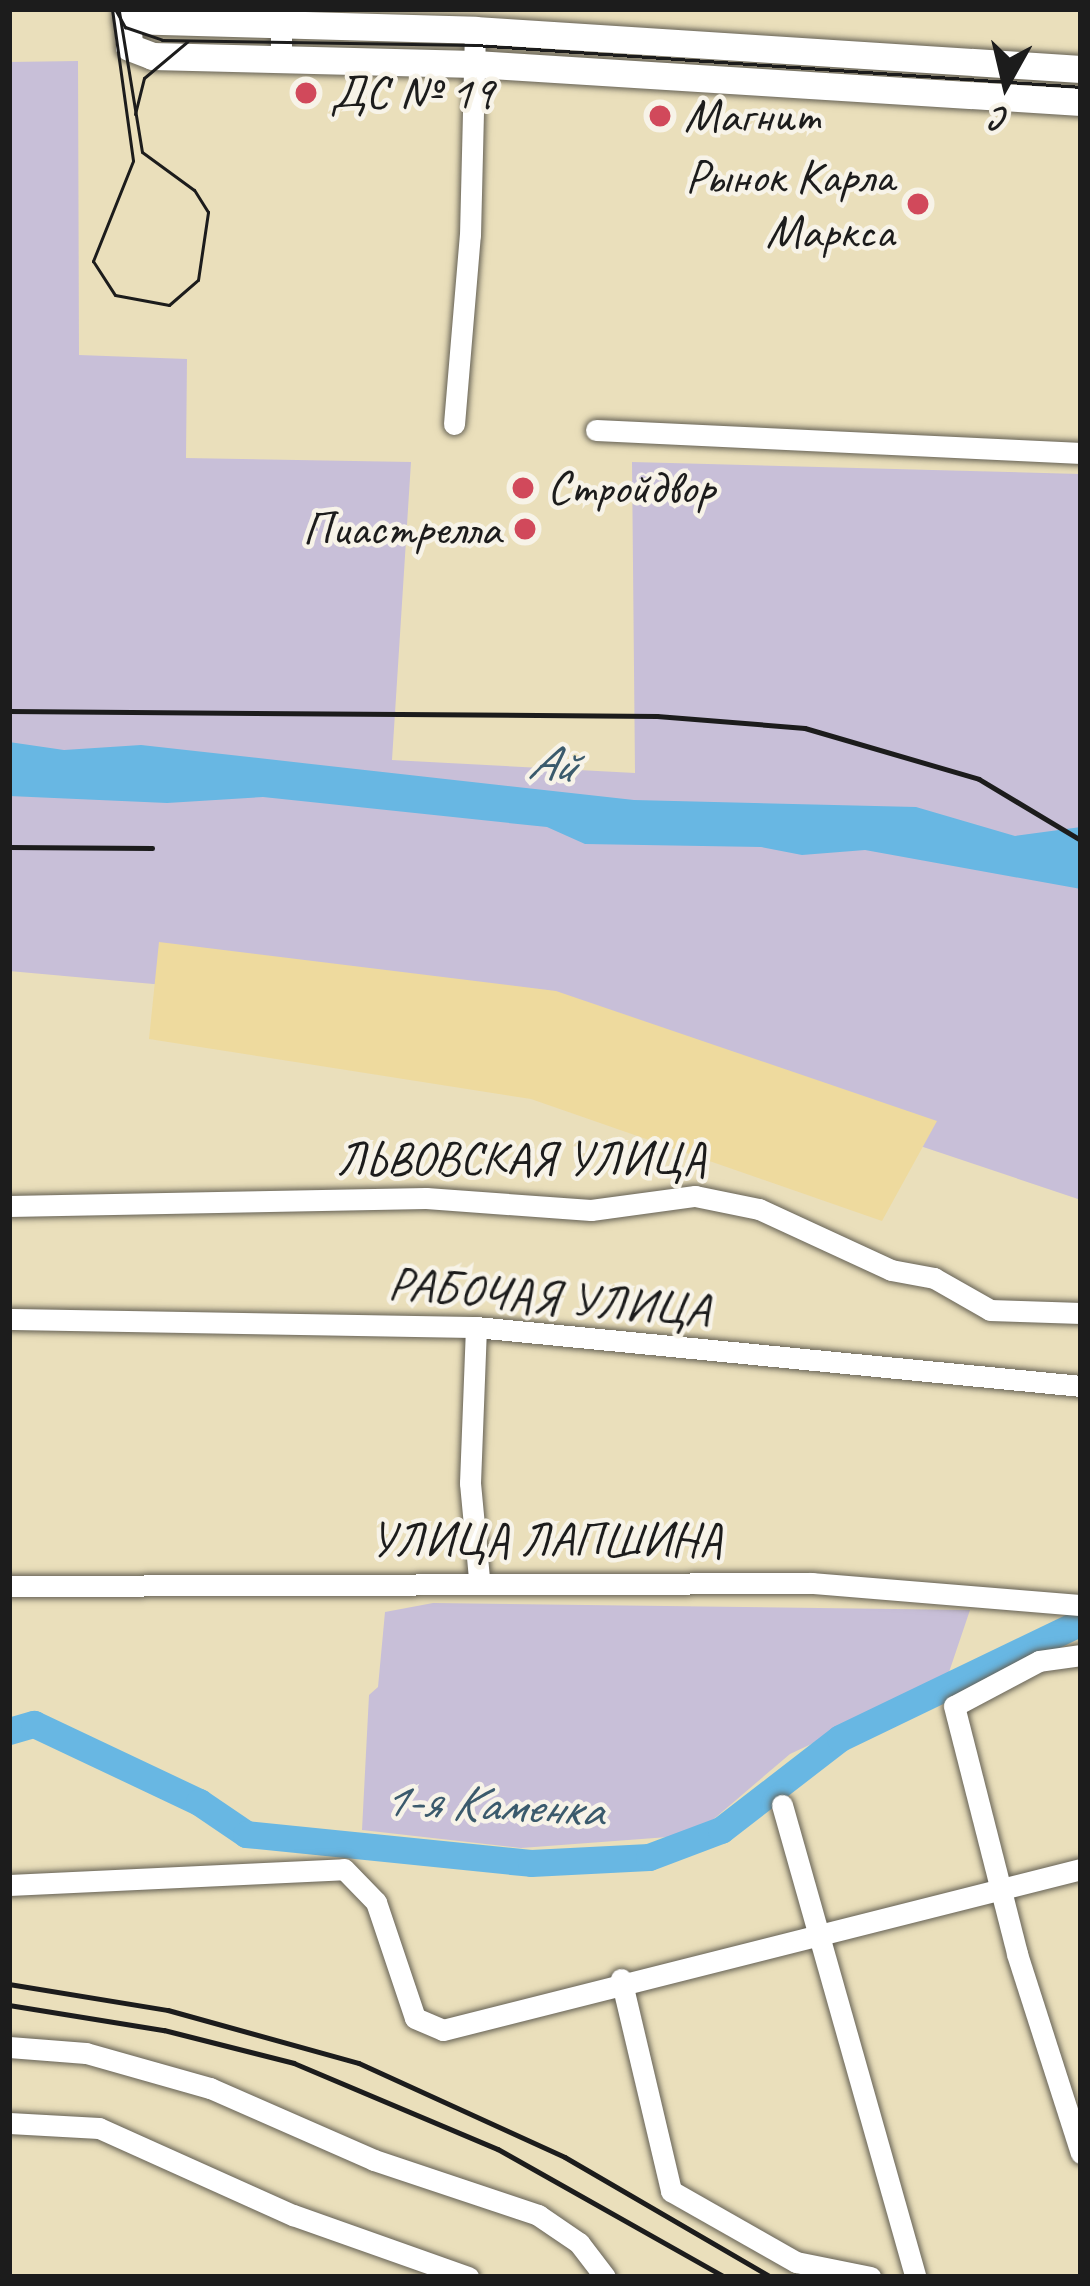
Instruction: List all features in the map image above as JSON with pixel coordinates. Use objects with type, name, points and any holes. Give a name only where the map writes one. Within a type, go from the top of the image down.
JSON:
[{"type":"main road","points":[[1081,69],[475,20],[126,14],[136,52],[476,64],[1081,102]]},
{"type":"street","points":[[281,15],[281,58]]},
{"type":"street","points":[[454,424],[475,20]]},
{"type":"street","points":[[596,430],[1081,453]]},
{"type":"street","name":"ЛЬВОВСКАЯ УЛИЦА","points":[[9,1206],[426,1198],[591,1210],[695,1196],[759,1209],[891,1270],[934,1278],[990,1310],[1081,1313]]},
{"type":"street","name":"РАБОЧАЯ УЛИЦА","points":[[9,1319],[476,1327],[1081,1386]]},
{"type":"street","points":[[476,1327],[470,1483],[479,1579]]},
{"type":"street","name":"УЛИЦА ЛАПШИНА","points":[[9,1586],[479,1579],[812,1583],[1081,1605]]},
{"type":"street","points":[[1081,1654],[1039,1661],[954,1706],[1081,2153]]},
{"type":"street","points":[[782,1805],[823,1928],[916,2277]]},
{"type":"street","points":[[9,1885],[344,1869],[376,1902],[415,2018],[443,2030],[621,1979],[823,1928],[1004,1891],[1081,1868]]},
{"type":"street","points":[[621,1979],[671,2192],[796,2262],[871,2277]]},
{"type":"street","points":[[9,2047],[86,2053],[210,2088],[374,2161],[538,2215],[579,2243],[605,2277]]},
{"type":"street","points":[[9,2123],[99,2128],[293,2215],[468,2277]]},
{"type":"shaded area","points":[[78,61],[79,355],[187,359],[186,458],[411,462],[392,760],[635,773],[632,462],[1081,474],[1081,1200],[542,1019],[9,971],[9,62]]},
{"type":"shaded area","points":[[433,1603],[970,1610],[946,1681],[790,1754],[695,1835],[521,1848],[362,1830],[369,1695],[378,1687],[385,1612]]},
{"type":"sand","points":[[159,942],[556,991],[937,1121],[882,1221],[531,1099],[149,1039]]},
{"type":"water","points":[[9,742],[64,750],[141,745],[634,800],[916,807],[1015,836],[1081,827],[1081,889],[865,850],[802,855],[761,847],[585,844],[547,827],[263,797],[167,803],[9,796]]},
{"type":"waterway","name":"1-я Каменка","points":[[9,1731],[34,1724],[199,1802],[246,1834],[531,1863],[649,1857],[721,1830],[840,1738],[1081,1622]]},
{"type":"tram line","points":[[112,9],[133,161],[93,261],[115,295],[169,305],[198,280],[208,212],[194,190],[142,152],[119,12]]},
{"type":"tram line","points":[[115,9],[125,27],[162,40],[475,45],[1081,87]]},
{"type":"tram line","points":[[135,114],[144,78],[188,41]]},
{"type":"railway","points":[[9,711],[657,716],[805,728],[979,779],[1081,840]]},
{"type":"railway","points":[[9,847],[152,848]]},
{"type":"railway","points":[[9,1984],[168,2010],[359,2063],[565,2157],[771,2277]]},
{"type":"railway","points":[[9,2005],[164,2030],[294,2063],[498,2149],[725,2277]]},
{"type":"place","name":"ДС № 19","points":[[306,93]]},
{"type":"place","name":"Магнит","points":[[660,116]]},
{"type":"place","name":"Рынок Карла Маркса","points":[[918,204]]},
{"type":"place","name":"Стройдвор","points":[[523,488]]},
{"type":"place","name":"Пиастрелла","points":[[525,529]]},
{"type":"water label","name":"Ай","points":[[552,763]]}]
